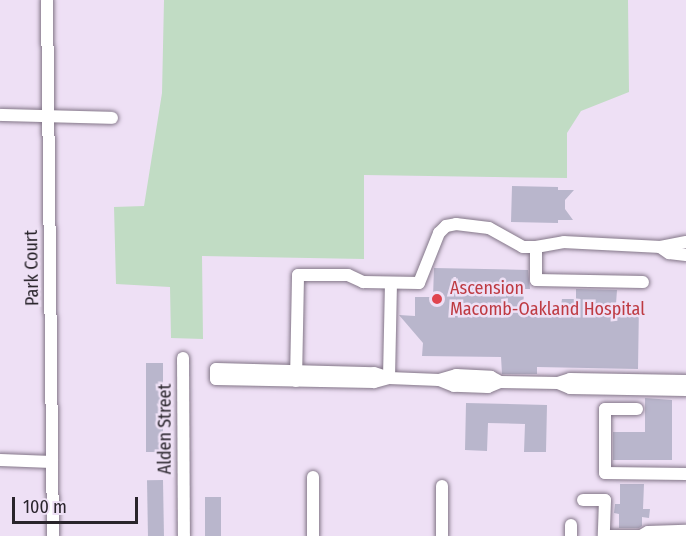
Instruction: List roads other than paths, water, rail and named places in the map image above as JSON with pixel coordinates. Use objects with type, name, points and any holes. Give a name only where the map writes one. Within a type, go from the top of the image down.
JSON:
[{"type":"street","name":"Park Court","points":[[46,0],[53,536]]},
{"type":"street","points":[[0,115],[112,118]]},
{"type":"street","points":[[296,376],[298,274],[348,275],[363,282],[419,283],[431,248],[446,226],[456,224],[489,228],[523,247],[536,248],[564,242],[660,247],[686,242]]},
{"type":"street","points":[[660,247],[669,253],[686,255]]},
{"type":"street","points":[[536,248],[536,280],[643,282]]},
{"type":"street","points":[[389,378],[391,283]]},
{"type":"street","name":"Alden Street","points":[[183,358],[184,536]]},
{"type":"street","points":[[216,374],[296,376],[374,382],[389,378],[439,380],[456,375],[491,377],[500,381],[558,383],[570,379],[686,381]]},
{"type":"street","points":[[558,383],[570,388],[686,390]]},
{"type":"street","points":[[637,409],[605,409],[605,473],[686,474]]},
{"type":"street","points":[[0,460],[52,462]]},
{"type":"street","points":[[313,477],[313,536]]},
{"type":"street","points":[[442,486],[442,536]]},
{"type":"street","points":[[583,500],[605,500],[604,536],[641,536],[648,532],[686,531]]},
{"type":"place","name":"Ascension Macomb-Oakland Hospital","points":[[437,299]]}]
